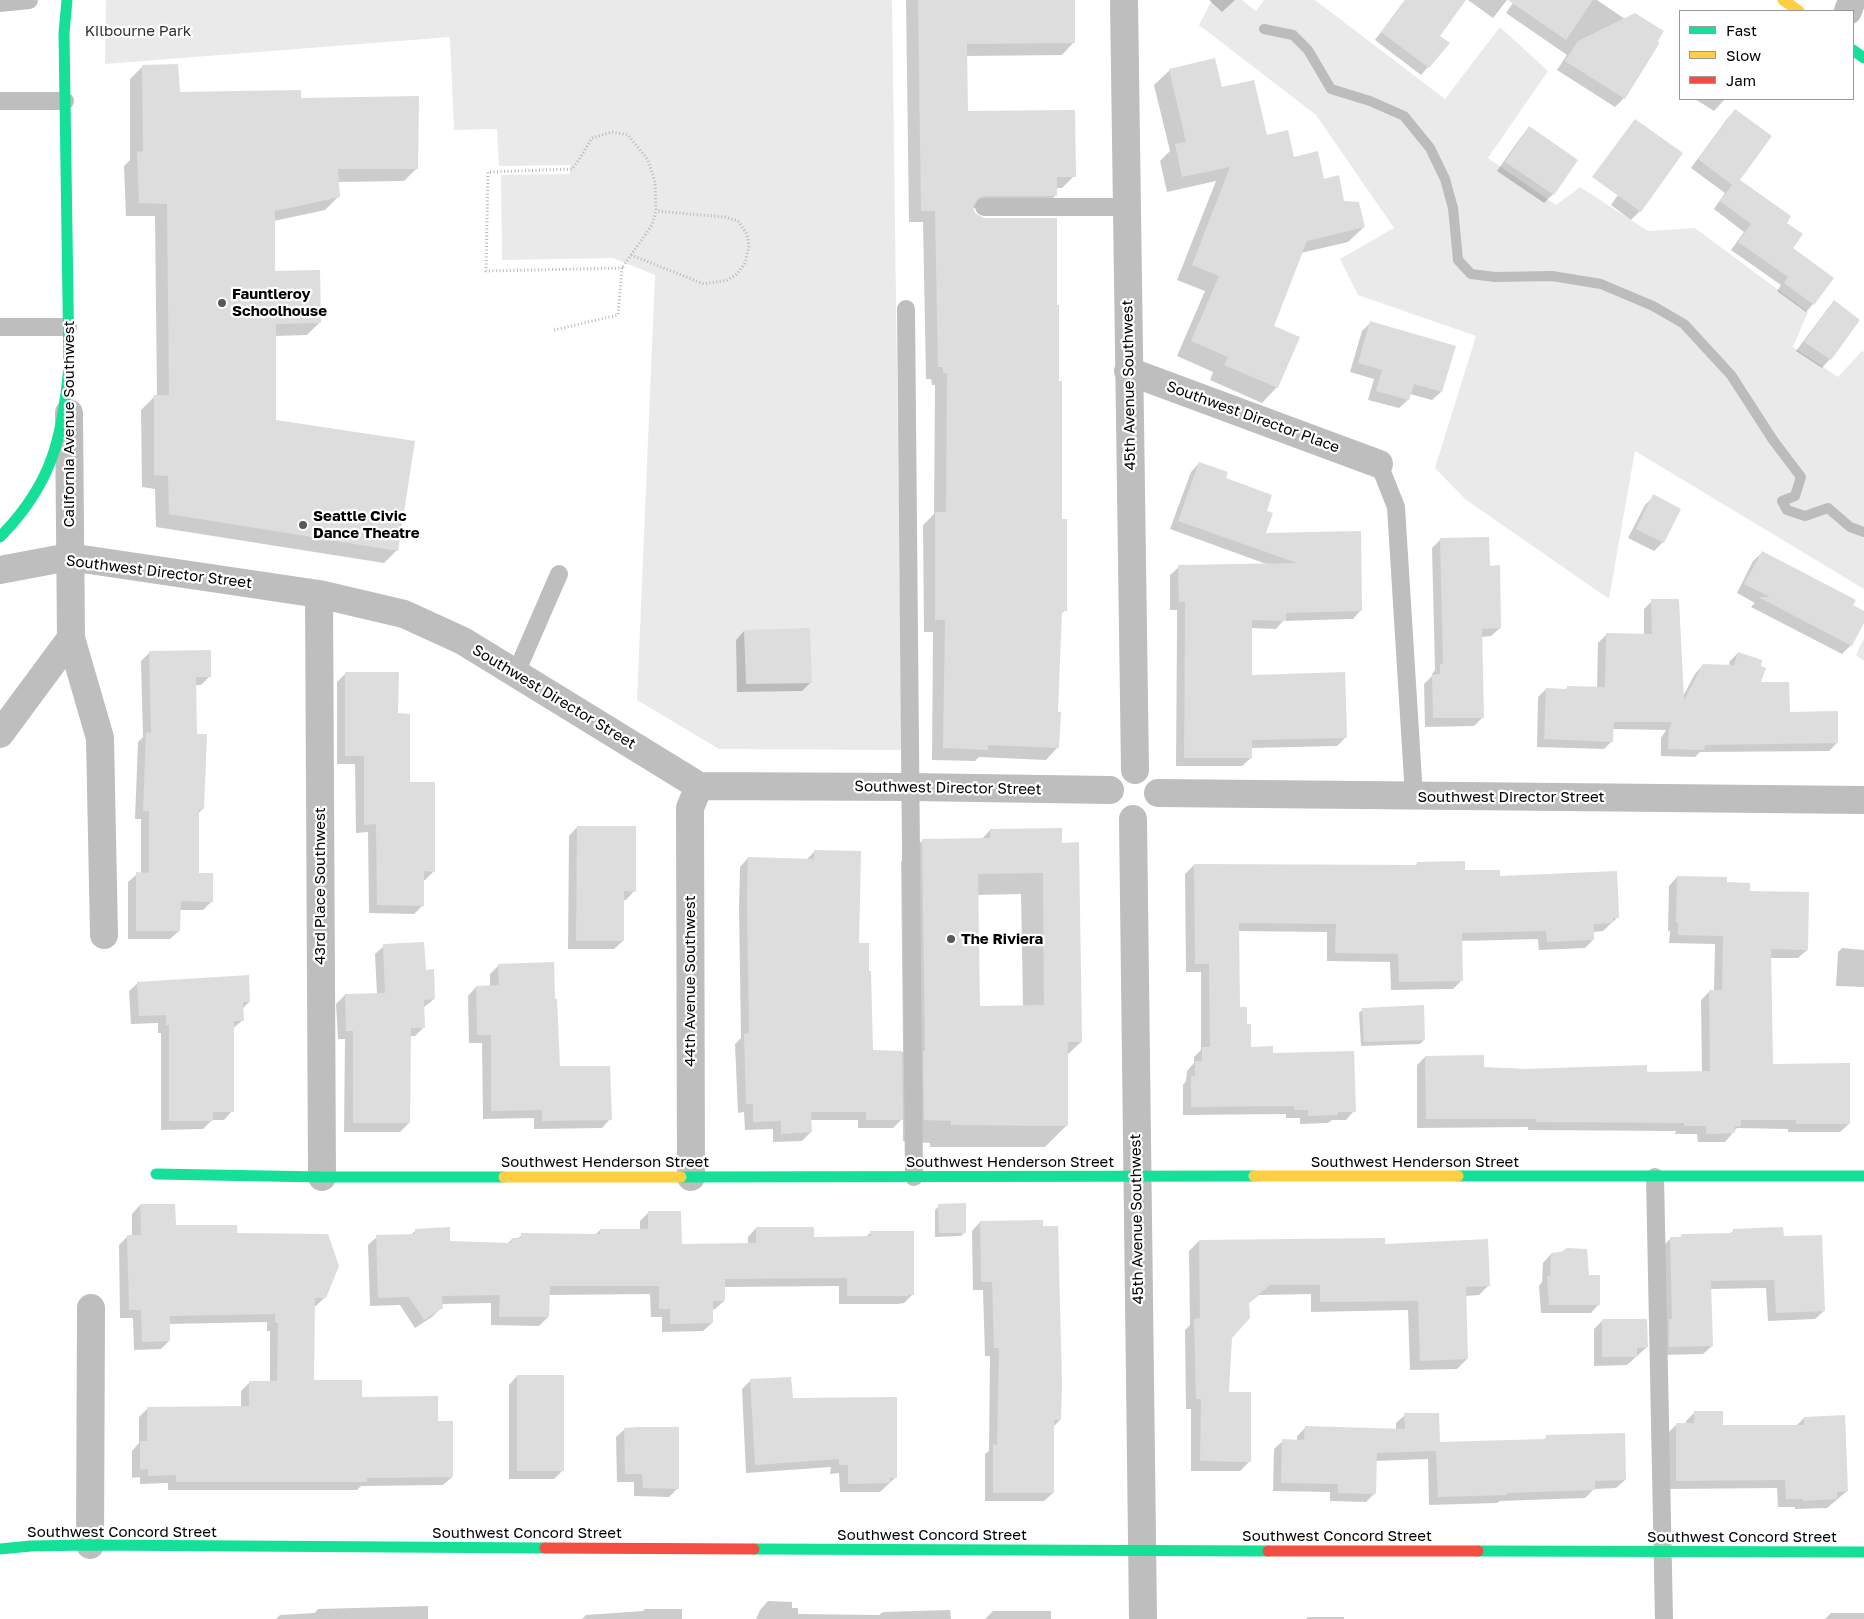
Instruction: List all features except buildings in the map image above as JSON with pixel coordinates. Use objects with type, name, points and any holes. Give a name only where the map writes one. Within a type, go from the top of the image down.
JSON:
[{"type":"street","name":"California Avenue Southwest","points":[[67,0],[64,33],[71,638],[100,738],[104,935]]},
{"type":"street","name":"45th Avenue Southwest","points":[[1124,0],[1135,770]]},
{"type":"street","points":[[1783,0],[1798,10]]},
{"type":"street","points":[[0,537],[26,508],[42,482],[54,455],[62,427],[69,367]]},
{"type":"street","name":"Southwest Director Place","points":[[1128,371],[1379,464]]},
{"type":"street","name":"Southwest Director Street","points":[[0,570],[69,557],[319,594],[404,614],[463,641],[699,786],[1110,790]]},
{"type":"street","name":"43rd Place Southwest","points":[[319,594],[322,1177]]},
{"type":"street","points":[[0,734],[71,638]]},
{"type":"street","points":[[1135,770],[1145,773],[1152,778],[1158,793],[1157,801],[1154,809],[1141,818],[1125,818],[1113,808],[1110,801],[1110,790],[1115,778],[1121,773],[1135,770]]},
{"type":"street","name":"44th Avenue Southwest","points":[[691,1177],[690,808],[699,786]]},
{"type":"street","name":"Southwest Director Street","points":[[1158,793],[1864,800]]},
{"type":"street","name":"45th Avenue Southwest","points":[[1133,818],[1143,1619]]},
{"type":"street","name":"Southwest Henderson Street","points":[[156,1174],[322,1177],[1864,1176]]},
{"type":"street","points":[[90,1545],[91,1308]]},
{"type":"street","name":"Southwest Concord Street","points":[[0,1549],[30,1546],[90,1545],[1143,1551],[1864,1552]]},
{"type":"lane","points":[[0,3],[28,0]]},
{"type":"lane","points":[[0,101],[65,101]]},
{"type":"lane","points":[[984,207],[1126,206]]},
{"type":"lane","points":[[906,309],[914,1177]]},
{"type":"lane","points":[[0,327],[68,327]]},
{"type":"lane","points":[[1379,464],[1396,507],[1414,796]]},
{"type":"lane","points":[[516,673],[559,574]]},
{"type":"lane","points":[[1655,1176],[1664,1619]]},
{"type":"path","points":[[554,330],[618,315],[622,268],[652,225],[656,211],[654,182],[648,160],[628,135],[612,132],[592,138],[572,169],[488,172],[486,271],[622,268]]},
{"type":"path","points":[[631,255],[704,284],[727,280],[737,274],[745,263],[749,246],[747,234],[738,221],[725,217],[656,211]]},
{"type":"green space","name":"Kilbourne Park","points":[[106,0],[892,0],[902,750],[719,749],[637,700],[655,275],[613,258],[502,260],[501,175],[570,174],[570,165],[499,166],[497,129],[454,130],[450,37],[105,64]]},
{"type":"green space","points":[[1212,0],[1242,0],[1256,11],[1264,0],[1315,0],[1445,99],[1500,27],[1548,71],[1488,158],[1556,205],[1580,187],[1648,231],[1695,228],[1808,312],[1793,347],[1838,377],[1862,351],[1864,352],[1864,589],[1635,451],[1609,599],[1465,499],[1435,468],[1476,336],[1358,295],[1340,259],[1394,228],[1316,115],[1199,25]]},
{"type":"green space","points":[[1864,638],[1864,661],[1856,655]]},
{"type":"waterway","points":[[1264,29],[1293,35],[1308,50],[1331,89],[1370,101],[1404,116],[1430,148],[1445,179],[1453,208],[1458,260],[1471,274],[1495,277],[1552,276],[1601,284],[1653,306],[1684,324],[1731,375],[1773,440],[1801,477],[1795,496],[1782,501],[1787,510],[1805,516],[1828,508],[1850,527],[1864,532]]},
{"type":"traffic: fast","points":[[0,537],[18,517],[43,479],[58,438],[66,393],[69,367],[64,33],[67,0]]},
{"type":"traffic: fast","points":[[1854,51],[1864,58]]},
{"type":"traffic: fast","points":[[156,1174],[322,1177],[504,1177]]},
{"type":"traffic: fast","points":[[681,1177],[1254,1176]]},
{"type":"traffic: fast","points":[[1458,1176],[1864,1176]]},
{"type":"traffic: fast","points":[[0,1549],[31,1546],[90,1545],[545,1548]]},
{"type":"traffic: fast","points":[[754,1549],[1268,1551]]},
{"type":"traffic: fast","points":[[1478,1551],[1864,1552]]},
{"type":"traffic: slow","points":[[1783,0],[1798,10]]},
{"type":"traffic: slow","points":[[1254,1176],[1458,1176]]},
{"type":"traffic: slow","points":[[504,1177],[681,1177]]},
{"type":"traffic: jam","points":[[545,1548],[754,1549]]},
{"type":"traffic: jam","points":[[1268,1551],[1478,1551]]},
{"type":"place","name":"Fauntleroy Schoolhouse","points":[[222,303]]},
{"type":"place","name":"Seattle Civic Dance Theatre","points":[[303,525]]},
{"type":"place","name":"The Riviera","points":[[951,939]]}]
